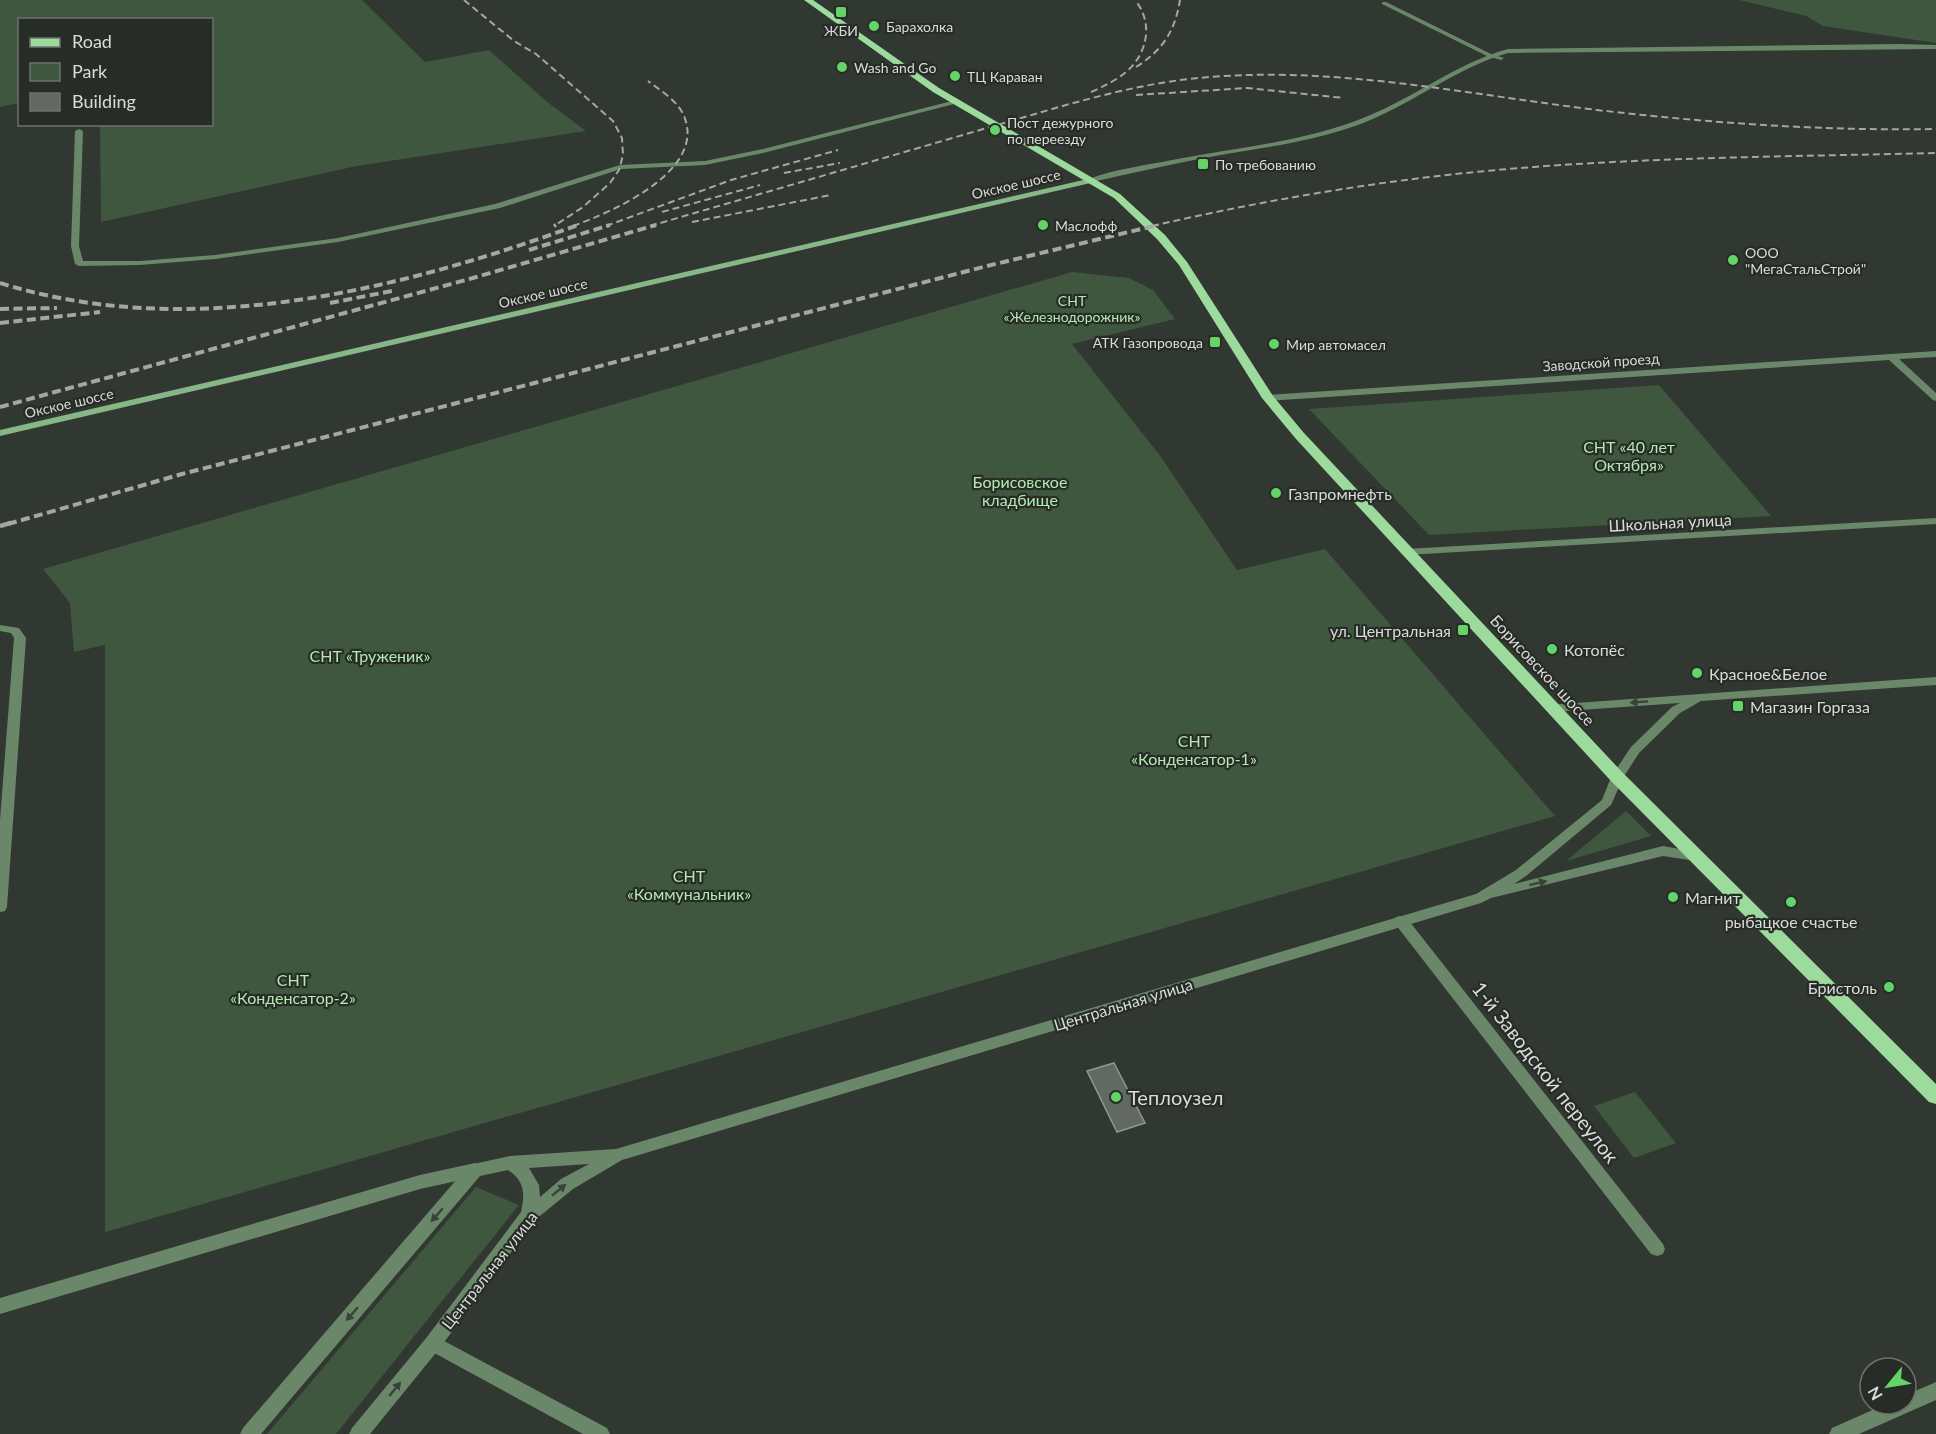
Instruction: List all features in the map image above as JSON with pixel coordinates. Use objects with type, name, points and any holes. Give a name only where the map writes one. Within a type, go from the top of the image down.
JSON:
[{"type":"main road","points":[[808,0],[909,72],[956,102],[1092,180]]},
{"type":"main road","name":"Борисовское шоссе","points":[[1092,180],[1117,196],[1161,237],[1183,264],[1268,398],[1406,552],[1617,777],[1936,1096]]},
{"type":"main road","name":"Окское шоссе","points":[[0,433],[1092,180]]},
{"type":"street","points":[[1384,3],[1489,55],[1501,58]]},
{"type":"street","points":[[1092,180],[1170,162],[1293,140],[1350,126],[1404,103],[1468,64],[1489,55],[1521,50],[1936,47]]},
{"type":"street","points":[[79,131],[75,246],[79,264],[140,263],[215,257],[338,240],[497,206],[620,167],[705,164],[956,102]]},
{"type":"street","name":"Заводской проезд","points":[[1268,398],[1936,354]]},
{"type":"street","points":[[1891,357],[1936,398]]},
{"type":"street","name":"Школьная улица","points":[[1406,552],[1936,521]]},
{"type":"street","points":[[0,628],[15,630],[20,638],[0,907]]},
{"type":"street","name":"Центральная улица","points":[[358,1434],[433,1343],[529,1215],[567,1184],[618,1155],[1481,898],[1521,873],[1607,802],[1617,777],[1635,750],[1676,710],[1698,698],[1936,681]]},
{"type":"street","points":[[1552,708],[1698,698]]},
{"type":"street","points":[[1481,898],[1663,851],[1696,856]]},
{"type":"street","name":"1-й Заводской переулок","points":[[1401,921],[1657,1249]]},
{"type":"street","points":[[0,1305],[420,1182],[510,1163],[618,1155]]},
{"type":"street","points":[[510,1163],[529,1179],[533,1193],[529,1215]]},
{"type":"street","points":[[249,1434],[475,1170]]},
{"type":"street","points":[[433,1343],[601,1434]]},
{"type":"street","points":[[1838,1434],[1936,1391]]},
{"type":"green space","points":[[0,0],[362,0],[425,62],[489,50],[546,101],[586,131],[357,166],[101,222],[100,126],[213,126],[213,18],[18,18],[18,103],[0,107]]},
{"type":"green space","points":[[1739,0],[1936,0],[1936,43],[1823,26],[1806,16]]},
{"type":"green space","points":[[1072,272],[1129,278],[1153,290],[1175,319],[1072,344],[1161,457],[1237,570],[1325,549],[1555,816],[105,1232],[105,645],[74,652],[70,603],[43,569]]},
{"type":"green space","name":"СНТ «40 лет Октября»","points":[[1659,385],[1771,516],[1429,535],[1309,409]]},
{"type":"green space","points":[[1626,811],[1651,836],[1566,861]]},
{"type":"green space","points":[[1635,1092],[1676,1143],[1634,1158],[1594,1106]]},
{"type":"green space","points":[[476,1187],[519,1205],[336,1434],[267,1434]]},
{"type":"building","name":"Теплоузел","points":[[1114,1063],[1145,1123],[1117,1132],[1087,1071]]},
{"type":"railway","points":[[464,0],[514,41],[536,54],[613,121],[622,138],[623,155],[619,170],[610,183],[583,207],[554,226],[556,225]]},
{"type":"railway","points":[[1091,92],[1119,77],[1140,56],[1144,46],[1146,25],[1135,0]]},
{"type":"railway","points":[[1136,67],[1154,54],[1166,39],[1175,21],[1180,0]]},
{"type":"railway","points":[[650,226],[1099,96],[1165,82],[1199,78],[1249,75],[1349,78],[1682,119],[1808,127],[1936,129]]},
{"type":"railway","points":[[573,226],[631,200],[669,171],[682,154],[687,136],[684,116],[673,101],[648,81]]},
{"type":"railway","points":[[1136,95],[1247,88],[1344,98]]},
{"type":"railway","points":[[606,226],[731,180],[838,150]]},
{"type":"railway","points":[[1152,226],[1265,202],[1341,189],[1516,168],[1696,159],[1936,153]]},
{"type":"railway","points":[[784,173],[840,163]]},
{"type":"railway","points":[[662,212],[760,185]]},
{"type":"railway","points":[[692,222],[831,195]]},
{"type":"railway","points":[[0,283],[72,300],[145,308],[218,308],[292,301],[365,288],[438,270],[578,225]]},
{"type":"railway","points":[[529,250],[610,225]]},
{"type":"railway","points":[[0,407],[473,278],[656,225]]},
{"type":"railway","points":[[8,524],[182,474],[987,266],[1158,225]]},
{"type":"railway","points":[[330,303],[392,291]]},
{"type":"railway","points":[[0,309],[57,308]]},
{"type":"railway","points":[[0,323],[100,312]]},
{"type":"railway","points":[[0,526],[14,522]]},
{"type":"place","name":"ЖБИ","points":[[841,12]]},
{"type":"place","name":"Барахолка","points":[[874,26]]},
{"type":"place","name":"Wash and Go","points":[[842,67]]},
{"type":"place","name":"ТЦ Караван","points":[[955,76]]},
{"type":"place","name":"Пост дежурного по переезду","points":[[995,130]]},
{"type":"place","name":"По требованию","points":[[1203,164]]},
{"type":"place","name":"Маслофф","points":[[1043,225]]},
{"type":"place","name":"ООО \"МегаСтальСтрой\"","points":[[1733,260]]},
{"type":"place","name":"АТК Газопровода","points":[[1215,342]]},
{"type":"place","name":"Мир автомасел","points":[[1274,344]]},
{"type":"place","name":"Газпромнефть","points":[[1276,493]]},
{"type":"place","name":"ул. Центральная","points":[[1463,630]]},
{"type":"place","name":"Котопёс","points":[[1552,649]]},
{"type":"place","name":"Красное&Белое","points":[[1697,673]]},
{"type":"place","name":"Магазин Горгаза","points":[[1738,706]]},
{"type":"place","name":"Магнит","points":[[1673,897]]},
{"type":"place","name":"рыбацкое счастье","points":[[1791,902]]},
{"type":"place","name":"Бристоль","points":[[1889,987]]},
{"type":"place","name":"Теплоузел","points":[[1116,1097]]},
{"type":"park label","name":"СНТ «Железнодорожник»","points":[[1072,308]]},
{"type":"park label","name":"Борисовское кладбище","points":[[1020,490]]},
{"type":"park label","name":"СНТ «Труженик»","points":[[370,655]]},
{"type":"park label","name":"СНТ «Конденсатор-1»","points":[[1194,749]]},
{"type":"park label","name":"СНТ «Коммунальник»","points":[[689,884]]},
{"type":"park label","name":"СНТ «Конденсатор-2»","points":[[293,988]]}]
